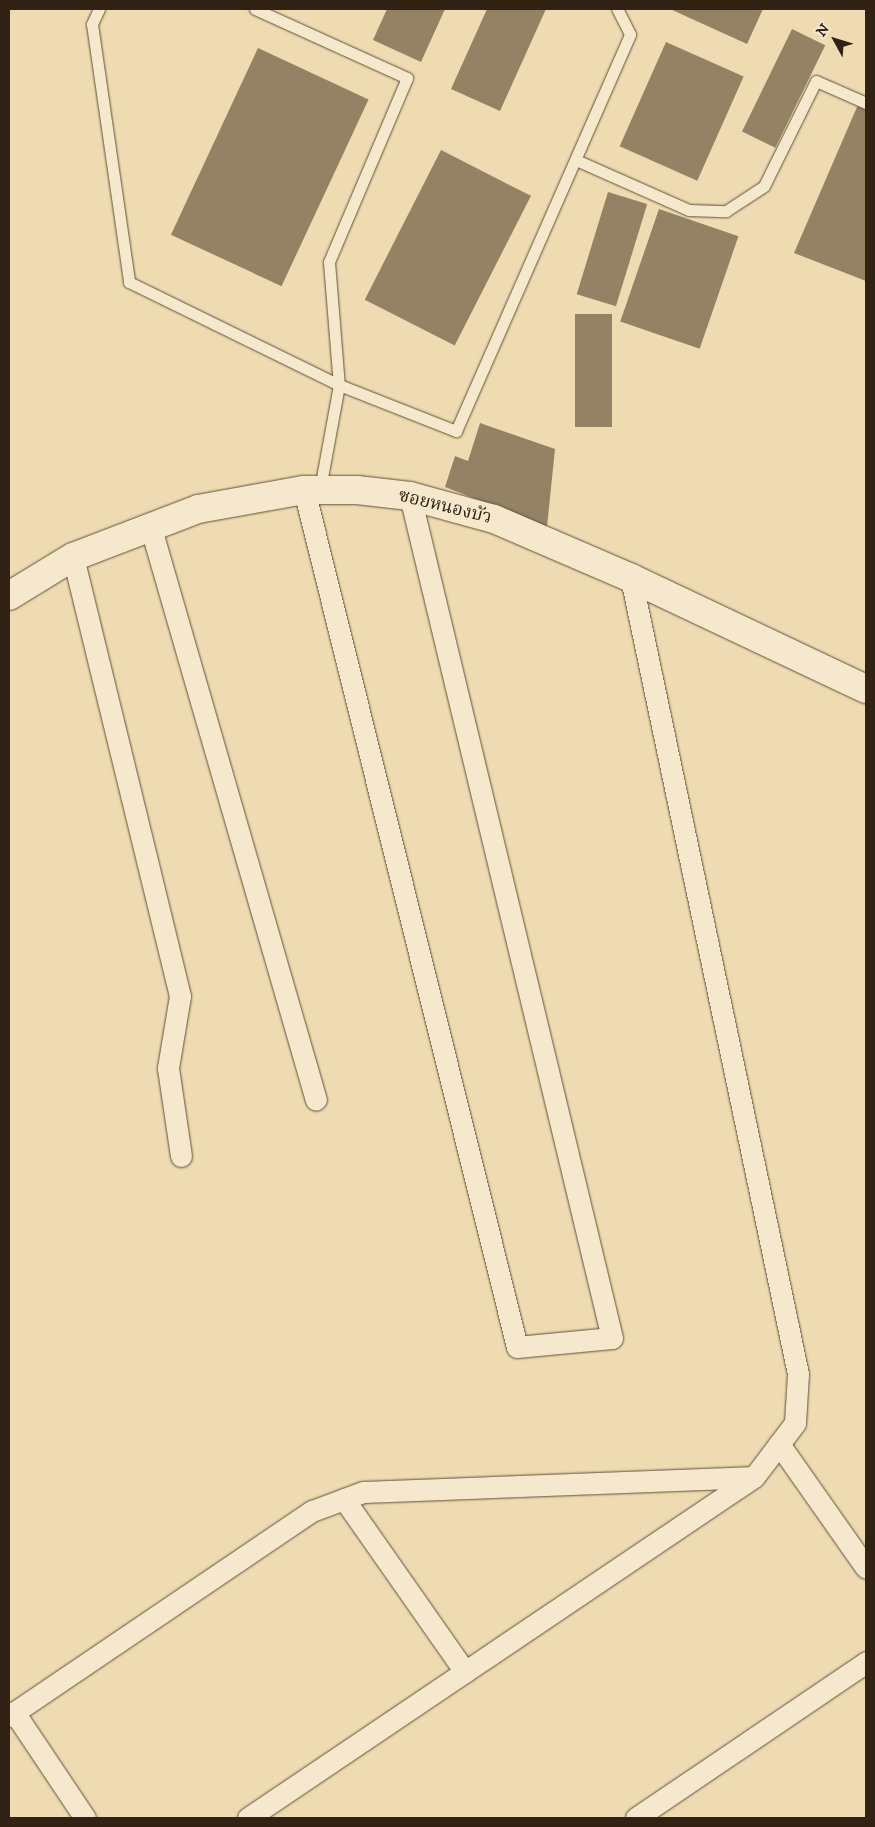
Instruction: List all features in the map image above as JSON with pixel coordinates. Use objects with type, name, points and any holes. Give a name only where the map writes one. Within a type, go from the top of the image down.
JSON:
[{"type":"street","name":"ซอยหนองบัว","points":[[9,596],[73,557],[150,525],[198,509],[312,489],[410,496],[494,519],[631,578],[866,689]]},
{"type":"street","points":[[312,489],[518,1347],[612,1338],[410,496]]},
{"type":"street","points":[[150,525],[316,1100]]},
{"type":"street","points":[[73,557],[180,996],[168,1068],[181,1156]]},
{"type":"street","points":[[248,1818],[754,1477],[795,1423],[798,1374],[631,578]]},
{"type":"street","points":[[779,1444],[866,1568]]},
{"type":"street","points":[[85,1818],[11,1714],[312,1511],[363,1492],[754,1477]]},
{"type":"street","points":[[344,1499],[465,1672]]},
{"type":"street","points":[[636,1818],[866,1662]]},
{"type":"lane","points":[[99,9],[92,24],[129,282],[339,385],[456,431],[630,34],[617,9]]},
{"type":"lane","points":[[255,9],[407,78],[329,262],[339,385],[312,489]]},
{"type":"lane","points":[[576,160],[688,210],[726,211],[764,186],[816,80],[866,103]]},
{"type":"building","points":[[387,9],[445,9],[421,62],[373,40]]},
{"type":"building","points":[[487,9],[546,9],[500,111],[451,89]]},
{"type":"building","points":[[670,9],[763,9],[747,44]]},
{"type":"building","points":[[792,29],[825,45],[775,148],[742,131]]},
{"type":"building","points":[[666,42],[744,77],[697,181],[620,146]]},
{"type":"building","points":[[258,48],[369,100],[282,286],[171,235]]},
{"type":"building","points":[[860,100],[866,103],[866,281],[794,253]]},
{"type":"building","points":[[441,150],[531,196],[455,346],[365,300]]},
{"type":"building","points":[[608,192],[647,204],[616,306],[577,294]]},
{"type":"building","points":[[659,209],[738,236],[700,349],[620,322]]},
{"type":"building","points":[[575,314],[612,314],[612,427],[575,427]]},
{"type":"building","points":[[480,423],[555,449],[547,527],[445,487],[455,456],[468,461]]}]
